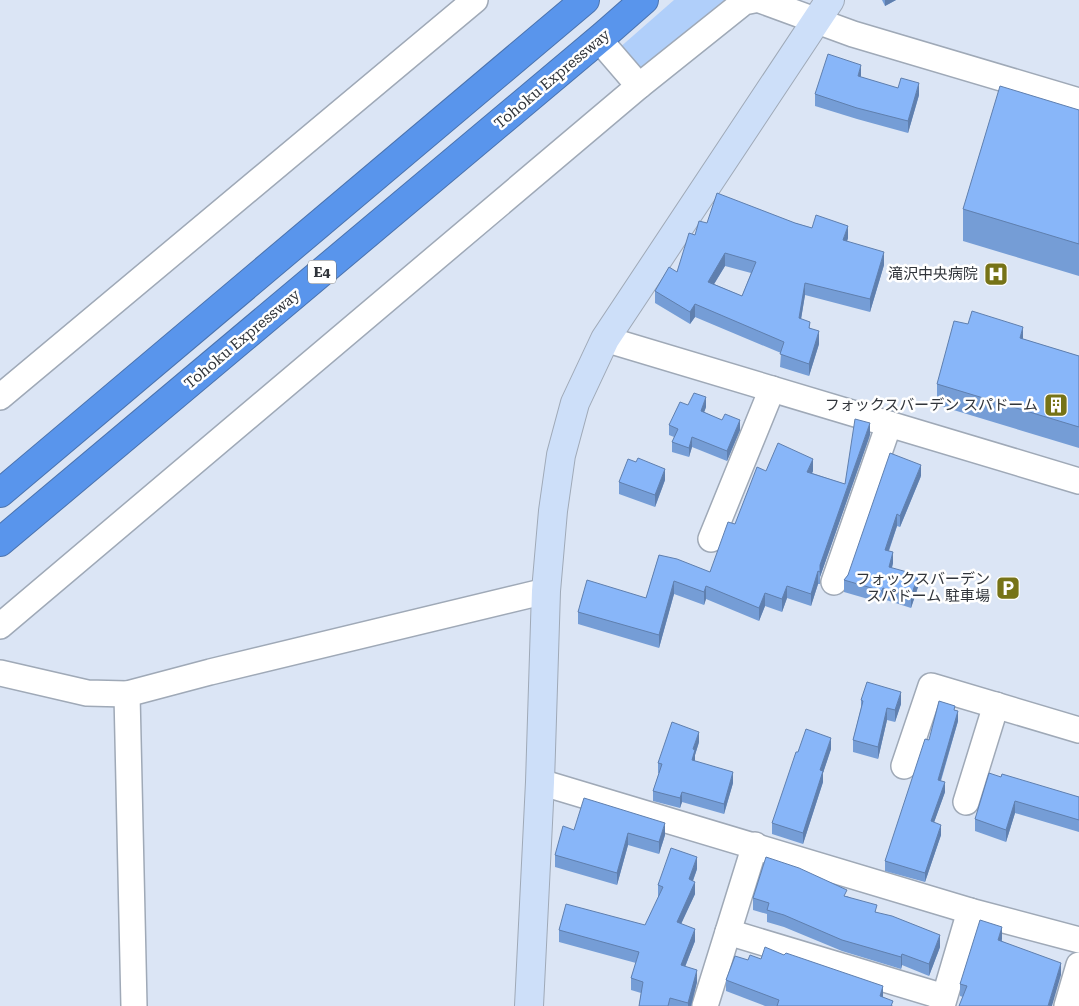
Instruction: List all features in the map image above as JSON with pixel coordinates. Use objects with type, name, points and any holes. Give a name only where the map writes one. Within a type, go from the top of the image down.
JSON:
[{"type":"highway","name":"E4","points":[[0,493],[585,0]]},
{"type":"highway","name":"Tohoku Expressway","points":[[0,542],[644,0]]},
{"type":"street","points":[[0,397],[475,0]]},
{"type":"street","points":[[0,626],[639,86],[744,2],[754,0]]},
{"type":"street","points":[[760,0],[823,10],[853,34],[1079,101]]},
{"type":"street","points":[[530,1006],[546,591],[553,511],[561,455],[575,403],[605,339],[823,10]]},
{"type":"street","points":[[608,50],[639,86]]},
{"type":"street","points":[[605,339],[1079,481]]},
{"type":"street","points":[[712,539],[772,389]]},
{"type":"street","points":[[834,582],[889,424]]},
{"type":"street","points":[[0,673],[87,693],[128,694],[210,672],[546,591]]},
{"type":"street","points":[[904,766],[932,686],[1079,730]]},
{"type":"street","points":[[128,694],[134,1006]]},
{"type":"street","points":[[966,802],[996,705]]},
{"type":"street","points":[[540,782],[970,910],[1079,940]]},
{"type":"street","points":[[705,1006],[754,845]]},
{"type":"street","points":[[728,932],[943,1002],[970,910]]},
{"type":"street","points":[[1067,1006],[1079,965]]},
{"type":"shaded area","points":[[674,0],[725,0],[640,74],[618,49]]},
{"type":"building","points":[[828,54],[861,65],[858,76],[898,88],[901,78],[919,83],[908,121],[857,108],[815,94]]},
{"type":"building","name":"滝沢中央病院","points":[[1000,86],[1079,110],[1079,244],[963,209]]},
{"type":"building","points":[[717,193],[812,228],[816,215],[848,226],[843,240],[884,252],[870,299],[805,283],[799,318],[810,322],[809,328],[819,331],[809,364],[780,354],[784,342],[695,304],[690,312],[655,291],[669,267],[677,272],[689,233],[695,235],[699,221],[707,223]],"holes":[[[725,253],[756,262],[742,296],[708,282]]]},
{"type":"building","points":[[972,311],[1023,327],[1020,338],[1079,356],[1079,427],[937,384],[954,321],[968,324]]},
{"type":"building","points":[[694,393],[706,397],[701,411],[722,420],[725,414],[740,420],[727,451],[692,437],[689,448],[672,442],[678,429],[669,425],[680,402],[688,405]]},
{"type":"building","points":[[855,419],[870,423],[811,594],[787,586],[782,599],[765,593],[759,608],[706,586],[704,592],[674,581],[659,635],[578,612],[587,580],[646,598],[659,555],[677,559],[710,572],[728,522],[735,524],[757,467],[766,471],[778,443],[813,459],[807,472],[845,484]]},
{"type":"building","points":[[890,453],[921,465],[900,516],[897,514],[885,550],[893,552],[889,567],[918,575],[911,597],[883,588],[882,591],[844,580],[848,575]]},
{"type":"building","points":[[638,458],[665,469],[655,495],[619,482],[628,459],[636,462]]},
{"type":"building","points":[[867,682],[901,692],[895,710],[887,708],[878,747],[853,740],[863,701],[861,700]]},
{"type":"building","points":[[939,701],[955,706],[954,710],[958,711],[938,780],[945,782],[931,821],[941,825],[925,873],[885,861],[925,739],[929,740]]},
{"type":"building","points":[[672,722],[699,732],[693,749],[695,750],[692,760],[733,772],[724,804],[682,792],[680,798],[653,791],[662,764],[658,763]]},
{"type":"building","points":[[806,729],[831,738],[820,770],[823,771],[803,833],[772,823],[796,752],[798,752]]},
{"type":"building","points":[[989,773],[1001,777],[1002,774],[1079,797],[1079,820],[1015,801],[1006,830],[975,819]]},
{"type":"building","points":[[584,798],[665,823],[659,842],[628,833],[617,873],[555,855],[563,826],[574,830]]},
{"type":"building","points":[[671,848],[697,857],[689,879],[695,882],[677,922],[695,929],[681,965],[697,970],[688,1003],[670,998],[668,1006],[639,1006],[643,982],[631,978],[639,952],[559,930],[566,904],[645,925],[663,887],[658,885]]},
{"type":"building","points":[[766,857],[799,868],[847,890],[844,896],[877,905],[875,912],[892,916],[940,935],[929,964],[902,954],[901,957],[842,940],[784,915],[767,910],[769,903],[753,898]]},
{"type":"building","points":[[980,920],[1002,927],[998,940],[1061,963],[1048,1006],[959,1006],[967,986],[960,984]]},
{"type":"building","points":[[765,947],[784,955],[786,953],[883,986],[880,996],[893,1001],[891,1006],[777,1006],[779,1000],[726,980],[735,956],[748,960],[750,955],[761,959]]},
{"type":"tunnel","points":[[565,0],[608,50]]},
{"type":"place","name":"滝沢中央病院","points":[[996,274]]},
{"type":"place","name":"フォックスバーデン スパドーム","points":[[1056,405]]},
{"type":"place","name":"フォックスバーデン スパドーム 駐車場","points":[[1008,588]]}]
